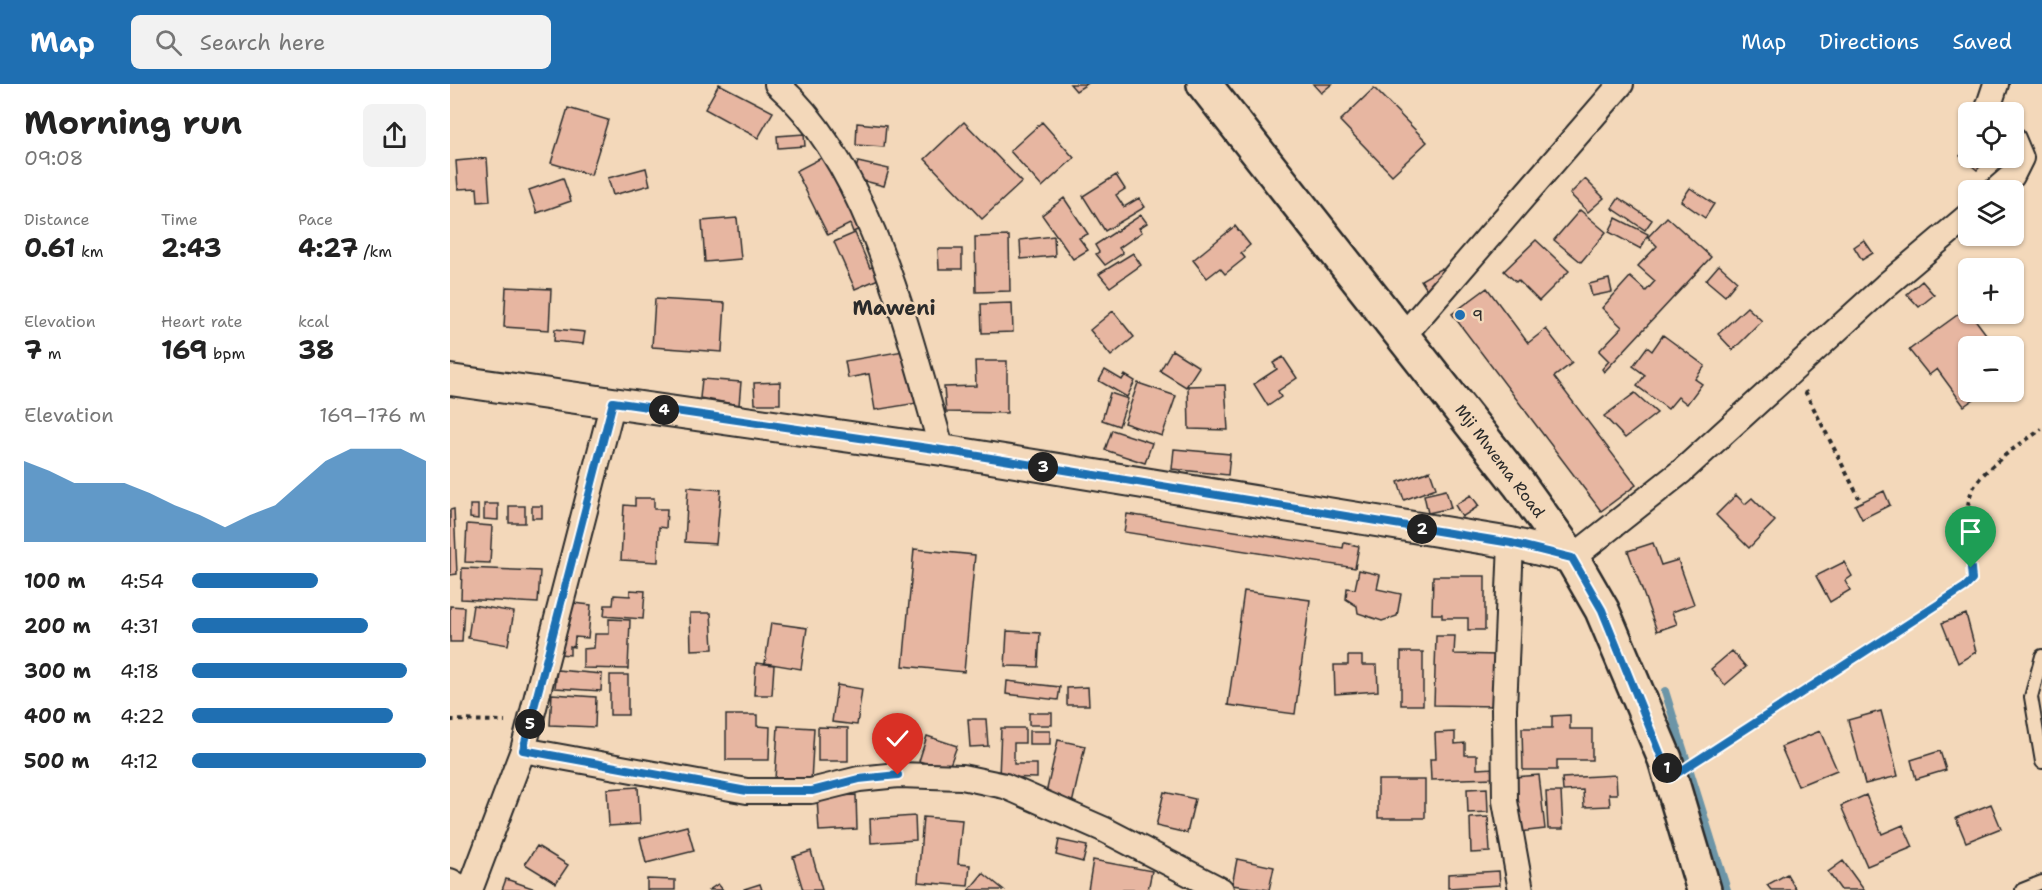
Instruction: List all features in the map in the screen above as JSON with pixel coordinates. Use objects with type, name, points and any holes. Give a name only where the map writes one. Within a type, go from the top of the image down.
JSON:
[{"type":"main road","name":"Mji Mwema Road","points":[[1204,84],[1519,484],[1572,558],[1602,610],[1670,778],[1704,890]]},
{"type":"street","points":[[777,84],[822,136],[856,192],[898,296],[942,450]]},
{"type":"street","points":[[1403,336],[1621,84]]},
{"type":"street","points":[[1990,102],[1996,84]]},
{"type":"street","points":[[2008,180],[2017,168]]},
{"type":"street","points":[[450,380],[942,450],[1511,543],[1572,558],[1682,471],[1885,286],[1958,224]]},
{"type":"street","points":[[471,890],[523,750],[613,402]]},
{"type":"street","points":[[1511,543],[1504,709],[1505,801],[1521,890]]},
{"type":"street","points":[[523,750],[747,791],[812,791],[859,779],[898,775],[962,777],[1005,786],[1103,829],[1221,890]]},
{"type":"street","points":[[450,881],[466,890]]},
{"type":"lane","points":[[2042,656],[2031,698],[2042,762]]},
{"type":"lane","points":[[2022,890],[2042,882]]},
{"type":"path","points":[[1795,370],[1858,498]]},
{"type":"path","points":[[1670,778],[1972,580],[1967,509],[1971,491],[2014,448],[2042,429]]},
{"type":"path","points":[[450,720],[493,720],[530,725]]},
{"type":"building","points":[[719,84],[773,112],[758,138],[705,109]]},
{"type":"building","points":[[1070,84],[1087,84],[1076,91]]},
{"type":"building","points":[[1313,84],[1332,84],[1321,93]]},
{"type":"building","points":[[1374,88],[1427,142],[1392,175],[1340,121]]},
{"type":"building","points":[[568,108],[608,120],[591,175],[551,163]]},
{"type":"building","points":[[964,122],[1022,182],[982,219],[925,159]]},
{"type":"building","points":[[1042,122],[1074,158],[1042,187],[1010,151]]},
{"type":"building","points":[[857,123],[886,126],[884,147],[856,145]]},
{"type":"building","points":[[804,134],[805,146],[778,148],[777,136]]},
{"type":"building","points":[[823,157],[853,217],[861,213],[867,226],[853,232],[850,224],[828,235],[796,171]]},
{"type":"building","points":[[487,158],[490,201],[478,202],[477,188],[458,189],[456,161]]},
{"type":"building","points":[[858,162],[889,169],[884,186],[853,178]]},
{"type":"building","points":[[646,168],[650,185],[613,195],[608,178]]},
{"type":"building","points":[[1116,175],[1125,189],[1116,195],[1124,207],[1139,198],[1145,207],[1105,231],[1083,196]]},
{"type":"building","points":[[563,178],[571,201],[537,213],[529,190]]},
{"type":"building","points":[[1585,179],[1604,198],[1588,212],[1570,194]]},
{"type":"building","points":[[1690,188],[1714,204],[1705,218],[1681,201]]},
{"type":"building","points":[[1064,198],[1088,234],[1079,238],[1088,250],[1073,259],[1042,215]]},
{"type":"building","points":[[1619,198],[1652,220],[1645,230],[1612,208]]},
{"type":"building","points":[[1580,210],[1606,232],[1581,262],[1554,240]]},
{"type":"building","points":[[1141,215],[1147,223],[1139,228],[1142,232],[1119,248],[1123,253],[1105,265],[1096,254],[1099,252],[1095,245]]},
{"type":"building","points":[[1667,217],[1711,257],[1604,372],[1602,369],[1609,361],[1599,351],[1622,327],[1602,308],[1630,277],[1646,291],[1655,281],[1638,266],[1657,246],[1648,237]]},
{"type":"building","points":[[737,218],[741,259],[705,262],[702,221]]},
{"type":"building","points":[[1616,218],[1648,234],[1641,249],[1609,232]]},
{"type":"building","points":[[1235,226],[1250,245],[1241,253],[1245,258],[1225,274],[1220,268],[1207,278],[1193,260]]},
{"type":"building","points":[[855,233],[870,268],[878,264],[883,277],[855,289],[834,242]]},
{"type":"building","points":[[1009,236],[1010,291],[976,292],[975,237]]},
{"type":"building","points":[[1054,236],[1055,256],[1021,259],[1020,240]]},
{"type":"building","points":[[1536,240],[1569,271],[1539,301],[1518,280],[1516,282],[1504,271]]},
{"type":"building","points":[[1864,240],[1873,253],[1862,260],[1854,247]]},
{"type":"building","points":[[938,249],[962,249],[962,269],[939,269]]},
{"type":"building","points":[[1133,253],[1141,265],[1110,287],[1099,274]]},
{"type":"building","points":[[1719,265],[1737,281],[1725,296],[1706,280]]},
{"type":"building","points":[[1442,268],[1449,281],[1429,293],[1421,280]]},
{"type":"building","points":[[1609,279],[1612,292],[1592,296],[1589,284]]},
{"type":"building","points":[[1922,281],[1934,295],[1919,307],[1907,294]]},
{"type":"building","points":[[506,287],[551,289],[549,330],[504,327]]},
{"type":"building","points":[[1487,288],[1528,343],[1546,329],[1572,363],[1554,377],[1636,485],[1601,511],[1452,314]]},
{"type":"building","points":[[655,299],[725,303],[722,352],[652,347]]},
{"type":"building","points":[[1012,303],[1013,332],[982,333],[981,304]]},
{"type":"building","points":[[1747,307],[1762,321],[1733,350],[1718,334]]},
{"type":"building","points":[[1113,311],[1134,337],[1111,356],[1090,330]]},
{"type":"building","points":[[1958,315],[1958,324],[1978,324],[1988,336],[1958,336],[1958,398],[1937,369],[1929,375],[1909,350]]},
{"type":"building","points":[[555,329],[585,332],[583,344],[554,341]]},
{"type":"building","points":[[1663,335],[1705,366],[1695,379],[1702,384],[1687,404],[1678,397],[1668,409],[1637,386],[1645,375],[1633,366],[1647,347],[1652,351]]},
{"type":"building","points":[[909,350],[917,403],[875,410],[869,374],[848,378],[845,361]]},
{"type":"building","points":[[1172,350],[1199,367],[1186,387],[1160,371]]},
{"type":"building","points":[[1283,357],[1297,378],[1278,391],[1281,397],[1268,406],[1254,384],[1277,369],[1273,363]]},
{"type":"building","points":[[975,361],[1007,361],[1007,413],[946,412],[944,387],[976,386]]},
{"type":"building","points":[[1105,370],[1122,380],[1125,375],[1135,381],[1127,397],[1099,381]]},
{"type":"building","points":[[702,379],[741,382],[739,405],[700,398]]},
{"type":"building","points":[[780,382],[780,404],[755,404],[754,383]]},
{"type":"building","points":[[1138,383],[1176,396],[1162,436],[1124,423]]},
{"type":"building","points":[[1225,385],[1228,430],[1189,429],[1188,386]]},
{"type":"building","points":[[1110,393],[1128,399],[1119,426],[1102,420]]},
{"type":"building","points":[[1635,393],[1657,413],[1625,438],[1604,416]]},
{"type":"building","points":[[1112,430],[1152,443],[1145,463],[1105,450]]},
{"type":"building","points":[[1174,449],[1230,454],[1228,475],[1172,469]]},
{"type":"building","points":[[1430,471],[1436,488],[1404,500],[1398,482]]},
{"type":"building","points":[[688,487],[721,490],[716,544],[685,542]]},
{"type":"building","points":[[1446,490],[1451,508],[1428,513],[1424,495]]},
{"type":"building","points":[[1884,491],[1890,505],[1862,519],[1855,505]]},
{"type":"building","points":[[1471,495],[1479,506],[1462,517],[1455,505]]},
{"type":"building","points":[[1736,495],[1745,504],[1752,498],[1775,521],[1749,548],[1716,515]]},
{"type":"building","points":[[635,498],[654,498],[654,509],[667,509],[666,528],[659,527],[658,562],[621,560],[624,505],[635,506]]},
{"type":"building","points":[[484,504],[498,504],[498,520],[484,519]]},
{"type":"building","points":[[470,505],[478,505],[478,519],[470,518]]},
{"type":"building","points":[[509,506],[525,506],[525,523],[509,523]]},
{"type":"building","points":[[532,506],[542,506],[542,518],[532,518]]},
{"type":"building","points":[[454,509],[457,574],[450,575],[450,510]]},
{"type":"building","points":[[1127,514],[1343,548],[1344,543],[1359,546],[1355,568],[1124,532]]},
{"type":"building","points":[[467,524],[492,526],[490,563],[465,562]]},
{"type":"building","points":[[1653,543],[1661,565],[1678,560],[1694,604],[1672,612],[1677,624],[1657,631],[1628,551]]},
{"type":"building","points":[[914,549],[975,555],[964,672],[903,666]]},
{"type":"building","points":[[1844,562],[1852,576],[1845,581],[1850,590],[1830,602],[1816,576]]},
{"type":"building","points":[[462,568],[540,571],[538,603],[461,599]]},
{"type":"building","points":[[1359,570],[1380,575],[1377,589],[1401,594],[1397,616],[1382,621],[1358,613],[1357,606],[1346,599],[1347,588],[1355,589]]},
{"type":"building","points":[[1433,576],[1485,576],[1485,630],[1468,630],[1468,618],[1442,618],[1442,614],[1432,614]]},
{"type":"building","points":[[630,590],[645,591],[643,619],[604,616],[605,605],[613,605],[614,595],[630,596]]},
{"type":"building","points":[[1244,591],[1310,600],[1295,714],[1228,705]]},
{"type":"building","points":[[563,602],[591,605],[588,638],[575,637],[574,647],[570,646],[570,655],[559,654]]},
{"type":"building","points":[[473,605],[514,612],[508,645],[468,638]]},
{"type":"building","points":[[450,606],[464,607],[462,642],[450,642]]},
{"type":"building","points":[[690,613],[711,613],[713,649],[691,650]]},
{"type":"building","points":[[1966,614],[1976,652],[1958,663],[1942,623]]},
{"type":"building","points":[[609,619],[630,620],[628,669],[583,668],[583,649],[594,648],[595,634],[609,634]]},
{"type":"building","points":[[771,623],[807,628],[801,669],[765,663]]},
{"type":"building","points":[[1007,631],[1040,633],[1038,667],[1005,666]]},
{"type":"building","points":[[1436,636],[1455,636],[1454,654],[1498,655],[1497,706],[1434,705]]},
{"type":"building","points":[[1732,651],[1746,667],[1725,685],[1711,669]]},
{"type":"building","points":[[1401,652],[1423,652],[1423,705],[1401,705]]},
{"type":"building","points":[[1348,656],[1362,656],[1362,665],[1377,665],[1378,691],[1335,694],[1334,665],[1348,665]]},
{"type":"building","points":[[756,663],[774,665],[772,695],[754,695]]},
{"type":"building","points":[[557,670],[602,674],[601,691],[555,688]]},
{"type":"building","points":[[610,675],[628,675],[628,715],[610,715]]},
{"type":"building","points":[[1007,681],[1060,687],[1058,700],[1006,694]]},
{"type":"building","points":[[837,685],[862,689],[857,725],[832,722]]},
{"type":"building","points":[[1088,687],[1089,705],[1067,705],[1067,688]]},
{"type":"building","points":[[552,694],[596,697],[595,727],[550,725]]},
{"type":"building","points":[[1881,711],[1898,776],[1865,784],[1848,720]]},
{"type":"building","points":[[1029,713],[1052,713],[1052,725],[1029,725]]},
{"type":"building","points":[[726,715],[757,715],[757,726],[770,727],[769,760],[726,760]]},
{"type":"building","points":[[1570,715],[1570,729],[1592,729],[1592,760],[1557,760],[1557,770],[1523,770],[1522,728],[1552,728],[1552,716]]},
{"type":"building","points":[[968,719],[986,719],[988,746],[970,747]]},
{"type":"building","points":[[778,726],[814,728],[811,781],[775,780]]},
{"type":"building","points":[[818,727],[848,728],[848,761],[818,761]]},
{"type":"building","points":[[1001,728],[1025,728],[1025,743],[1014,743],[1014,764],[1037,764],[1037,778],[999,777]]},
{"type":"building","points":[[1029,731],[1050,731],[1050,744],[1029,744]]},
{"type":"building","points":[[1820,731],[1837,770],[1798,786],[1781,747]]},
{"type":"building","points":[[1455,732],[1455,744],[1465,743],[1465,755],[1477,755],[1477,769],[1495,768],[1495,778],[1431,780],[1430,759],[1436,759],[1435,733]]},
{"type":"building","points":[[927,736],[957,746],[948,770],[919,761]]},
{"type":"building","points":[[1058,740],[1085,746],[1072,804],[1045,798]]},
{"type":"building","points":[[1940,751],[1946,770],[1916,779],[1911,760]]},
{"type":"building","points":[[1539,775],[1545,829],[1519,832],[1514,777]]},
{"type":"building","points":[[1616,775],[1617,794],[1609,794],[1610,806],[1584,807],[1583,790],[1563,791],[1562,778]]},
{"type":"building","points":[[1378,780],[1425,780],[1425,818],[1378,818]]},
{"type":"building","points":[[638,787],[640,824],[609,826],[607,789]]},
{"type":"building","points":[[1487,788],[1488,812],[1468,813],[1467,789]]},
{"type":"building","points":[[1164,792],[1195,799],[1187,833],[1156,826]]},
{"type":"building","points":[[1546,792],[1561,792],[1563,829],[1548,829]]},
{"type":"building","points":[[856,795],[857,829],[819,831],[817,797]]},
{"type":"building","points":[[1866,795],[1882,834],[1903,825],[1913,847],[1867,866],[1841,806]]},
{"type":"building","points":[[1991,804],[2001,828],[1966,842],[1956,818]]},
{"type":"building","points":[[915,816],[916,840],[871,843],[870,819]]},
{"type":"building","points":[[923,817],[962,820],[958,864],[970,865],[968,886],[918,882]]},
{"type":"building","points":[[1488,817],[1490,852],[1471,853],[1470,818]]},
{"type":"building","points":[[687,826],[694,851],[646,863],[640,838]]},
{"type":"building","points":[[1059,840],[1087,846],[1083,862],[1056,855]]},
{"type":"building","points":[[537,846],[568,865],[556,883],[525,864]]},
{"type":"building","points":[[811,851],[822,890],[803,890],[793,857]]},
{"type":"building","points":[[1237,859],[1274,867],[1269,890],[1232,885]]},
{"type":"building","points":[[1093,860],[1152,871],[1148,890],[1088,890]]},
{"type":"building","points":[[1843,861],[1864,890],[1841,890],[1828,872]]},
{"type":"building","points":[[1499,871],[1500,885],[1448,888],[1448,874]]},
{"type":"building","points":[[983,873],[1004,890],[969,890]]},
{"type":"building","points":[[1787,874],[1796,890],[1771,890],[1767,885]]},
{"type":"building","points":[[506,879],[538,890],[502,890]]},
{"type":"building","points":[[647,879],[675,880],[675,890],[647,890]]},
{"type":"building","points":[[718,884],[723,890],[709,890]]},
{"type":"building","points":[[760,884],[762,890],[744,890],[744,889]]},
{"type":"waterway","points":[[1665,691],[1727,890]]},
{"type":"place","name":"9","points":[[1460,315]]},
{"type":"district","name":"Maweni","points":[[894,308]]},
{"type":"route","points":[[898,775],[859,779],[812,791],[747,791],[523,750],[613,402],[942,450],[1511,543],[1572,558],[1602,610],[1665,759],[1670,778],[1965,587],[1972,580],[1971,568]]}]
